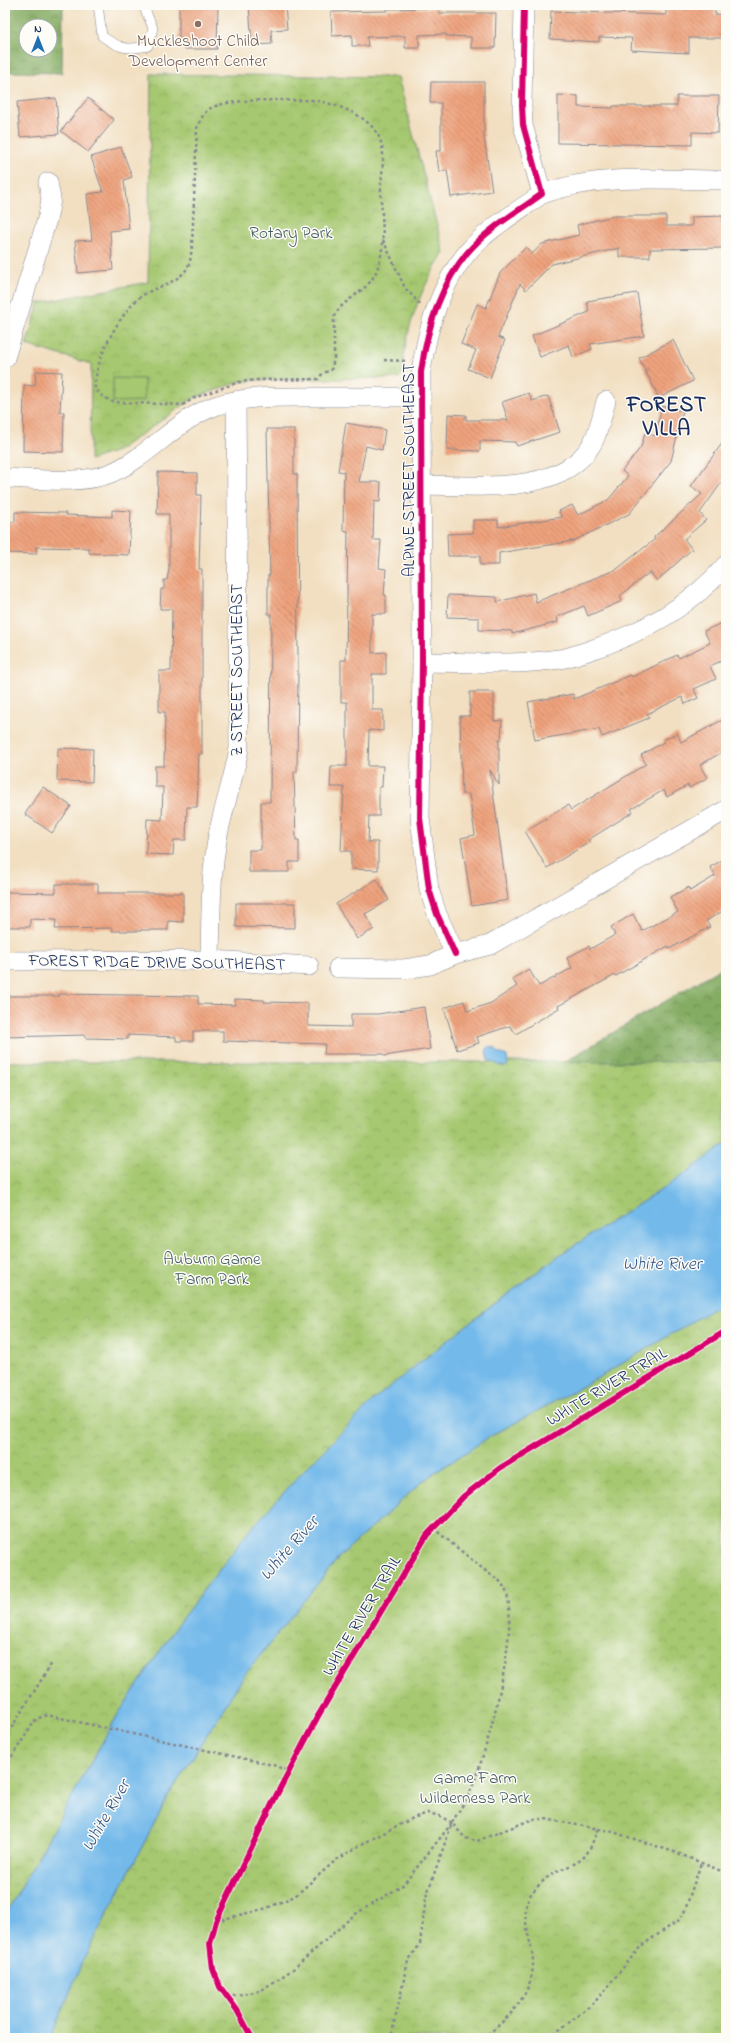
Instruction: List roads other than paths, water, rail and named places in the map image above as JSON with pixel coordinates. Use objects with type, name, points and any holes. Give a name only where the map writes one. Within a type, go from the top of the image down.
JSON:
[{"type":"street","points":[[524,5],[523,125],[542,194]]},
{"type":"street","name":"ALPINE STREET SOUTHEAST","points":[[455,954],[437,914],[429,889],[420,818],[422,662],[421,397],[422,362],[429,326],[452,275],[467,253],[490,232],[542,194],[561,187],[596,181],[726,180]]},
{"type":"street","points":[[5,358],[48,216],[51,199],[48,182]]},
{"type":"street","points":[[5,478],[70,479],[95,477],[110,473],[125,465],[196,415],[215,407],[236,401],[273,397],[421,397]]},
{"type":"street","name":"Z STREET SOUTHEAST","points":[[210,960],[214,860],[218,835],[236,771],[239,748],[236,401]]},
{"type":"street","points":[[422,485],[521,485],[545,480],[563,471],[579,460],[591,445],[599,426],[606,401]]},
{"type":"street","points":[[422,662],[533,662],[561,659],[604,646],[644,628],[683,605],[726,565]]},
{"type":"street","points":[[338,968],[404,969],[430,965],[455,954],[490,945],[726,810]]},
{"type":"street","name":"FOREST RIDGE DRIVE SOUTHEAST","points":[[5,961],[210,960],[309,966]]},
{"type":"lane","points":[[98,5],[102,36],[117,47],[132,49],[148,46],[153,28],[143,5]]},
{"type":"water","points":[[489,1046],[494,1047],[499,1053],[507,1056],[508,1065],[504,1067],[488,1060],[486,1051]]},
{"type":"water","name":"White River","points":[[726,1144],[726,1301],[603,1375],[489,1437],[424,1480],[340,1556],[243,1677],[168,1797],[83,1960],[51,2038],[5,2038],[5,1916],[117,1716],[180,1621],[249,1531],[306,1468],[377,1397],[468,1324],[561,1254],[672,1183]]},
{"type":"place","name":"Muckleshoot Child Development Center","points":[[198,24]]},
{"type":"district","name":"FOREST VILLA","points":[[667,418]]},
{"type":"park label","name":"Rotary Park","points":[[291,233]]},
{"type":"park label","name":"Auburn Game Farm Park","points":[[212,1269]]},
{"type":"park label","name":"Game Farm Wilderness Park","points":[[475,1788]]}]
